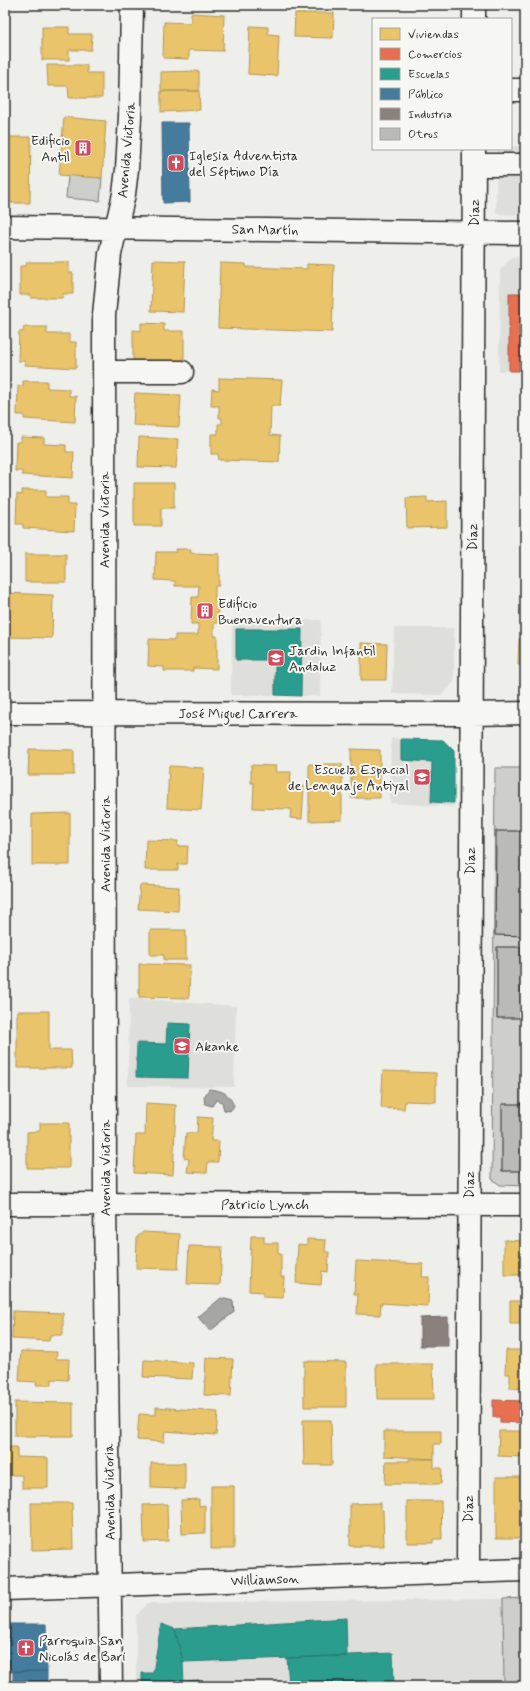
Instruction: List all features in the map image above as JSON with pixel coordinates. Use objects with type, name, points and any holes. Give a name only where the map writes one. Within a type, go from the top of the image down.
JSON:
[{"type":"street","name":"Avenida Victoria","points":[[111,1686],[111,1585],[105,1204],[104,315],[110,254],[124,194],[127,169],[130,117],[132,5]]},
{"type":"street","points":[[474,5],[474,18]]},
{"type":"street","points":[[512,90],[525,90]]},
{"type":"street","points":[[474,157],[525,165]]},
{"type":"street","name":"Díaz","points":[[468,1572],[470,714],[474,157]]},
{"type":"street","name":"San Martín","points":[[5,226],[525,233]]},
{"type":"street","points":[[104,372],[182,372]]},
{"type":"street","name":"José Miguel Carrera","points":[[5,713],[525,713]]},
{"type":"street","name":"Patricio Lynch","points":[[5,1204],[525,1205]]},
{"type":"street","name":"Williamson","points":[[5,1589],[525,1570]]},
{"type":"shaded area","points":[[512,146],[525,146],[525,215],[496,214],[497,150],[512,150]]},
{"type":"shaded area","points":[[68,175],[102,178],[100,201],[66,198]]},
{"type":"shaded area","points":[[512,257],[525,257],[525,371],[499,371],[500,270]]},
{"type":"shaded area","name":"Jardin Infantil Andaluz","points":[[321,620],[320,696],[231,695],[232,621]]},
{"type":"shaded area","points":[[394,628],[454,628],[454,682],[441,695],[392,694]]},
{"type":"shaded area","name":"Escuela Espacial de Lenguaje Antiyal","points":[[391,738],[443,740],[454,751],[454,807],[390,803]]},
{"type":"shaded area","points":[[495,768],[525,768],[525,1186],[500,1185],[492,1179]]},
{"type":"shaded area","name":"Akanke","points":[[129,998],[236,1006],[234,1087],[128,1086]]},
{"type":"shaded area","points":[[209,1089],[224,1093],[230,1098],[234,1106],[230,1111],[224,1110],[222,1102],[216,1100],[212,1106],[205,1104],[204,1097]]},
{"type":"shaded area","points":[[221,1298],[233,1301],[234,1312],[210,1331],[198,1317]]},
{"type":"shaded area","points":[[525,1598],[525,1686],[504,1686],[503,1599]]},
{"type":"shaded area","points":[[503,1599],[504,1686],[136,1686],[136,1616],[148,1603]]},
{"type":"building: Viviendas","points":[[191,13],[224,15],[223,51],[189,50],[189,59],[163,58],[164,22],[191,23]]},
{"type":"building: Viviendas","points":[[295,13],[334,13],[333,38],[294,37]]},
{"type":"building: Viviendas","points":[[250,26],[268,27],[268,34],[279,35],[277,76],[248,74]]},
{"type":"building: Viviendas","points":[[42,27],[69,27],[69,34],[92,34],[91,50],[69,50],[69,60],[42,60]]},
{"type":"building: Viviendas","points":[[47,65],[87,65],[87,73],[102,73],[102,98],[69,98],[68,86],[48,86]]},
{"type":"building: Viviendas","points":[[199,71],[199,91],[161,91],[161,72]]},
{"type":"building: Viviendas","points":[[161,91],[199,91],[200,110],[161,112]]},
{"type":"building: Viviendas","name":"Edificio Antil","points":[[64,117],[106,121],[102,178],[59,175]]},
{"type":"building: Viviendas","points":[[5,137],[31,137],[30,203],[5,203]]},
{"type":"building: Viviendas","points":[[153,260],[185,261],[183,312],[151,311]]},
{"type":"building: Viviendas","points":[[27,262],[69,262],[69,273],[73,273],[73,294],[63,294],[62,298],[31,298],[31,295],[20,295],[20,266],[26,266]]},
{"type":"building: Viviendas","points":[[220,263],[246,264],[246,267],[307,269],[307,264],[334,265],[332,332],[218,328]]},
{"type":"building: Viviendas","points":[[141,323],[164,324],[164,331],[184,331],[184,361],[133,360],[133,330],[141,331]]},
{"type":"building: Viviendas","points":[[24,327],[47,327],[47,334],[69,334],[69,342],[76,342],[76,368],[25,365],[25,361],[18,361],[19,332],[23,332]]},
{"type":"building: Viviendas","points":[[219,378],[282,380],[280,406],[271,406],[270,435],[280,436],[279,462],[219,460],[218,454],[211,454],[211,434],[218,434],[218,424],[222,424],[222,418],[219,418],[219,406],[211,406],[212,389],[219,390]]},
{"type":"building: Viviendas","points":[[23,381],[47,381],[47,388],[69,389],[69,396],[76,396],[75,422],[24,419],[24,415],[17,415],[18,386],[23,386]]},
{"type":"building: Viviendas","points":[[135,393],[181,395],[179,427],[133,425]]},
{"type":"building: Viviendas","points":[[21,437],[44,438],[44,444],[66,445],[66,452],[74,452],[73,478],[22,475],[22,471],[15,471],[16,442],[21,442]]},
{"type":"building: Viviendas","points":[[139,437],[178,439],[176,468],[138,467]]},
{"type":"building: Viviendas","points":[[134,483],[174,483],[174,508],[161,508],[161,526],[134,526]]},
{"type":"building: Viviendas","points":[[22,490],[46,490],[46,497],[68,497],[68,505],[75,505],[74,531],[23,528],[23,524],[16,524],[17,494],[22,495]]},
{"type":"building: Viviendas","points":[[427,497],[427,502],[447,501],[447,527],[407,528],[406,498]]},
{"type":"building: Viviendas","name":"Edificio Buenaventura","points":[[176,549],[191,549],[190,553],[219,554],[219,586],[215,586],[215,600],[218,600],[218,623],[214,623],[214,636],[217,636],[217,669],[193,668],[193,671],[164,671],[164,667],[148,666],[149,639],[175,640],[175,635],[198,635],[198,624],[191,624],[192,597],[198,597],[199,586],[175,586],[175,581],[155,580],[156,552],[176,552]]},
{"type":"building: Viviendas","points":[[25,554],[66,554],[66,582],[25,582]]},
{"type":"building: Viviendas","points":[[5,593],[53,595],[52,638],[5,637]]},
{"type":"building: Viviendas","points":[[522,614],[525,614],[525,634],[522,634]]},
{"type":"building: Viviendas","points":[[519,639],[525,640],[525,665],[518,665]]},
{"type":"building: Viviendas","points":[[361,643],[387,644],[386,680],[361,680]]},
{"type":"building: Viviendas","points":[[29,749],[74,750],[74,775],[28,775]]},
{"type":"building: Viviendas","points":[[351,749],[380,750],[380,798],[351,798]]},
{"type":"building: Viviendas","points":[[309,764],[342,764],[342,820],[309,821]]},
{"type":"building: Viviendas","points":[[251,765],[276,766],[275,772],[291,772],[290,786],[304,786],[302,819],[290,818],[291,809],[253,808],[254,783],[251,783]]},
{"type":"building: Viviendas","points":[[169,766],[204,768],[201,810],[167,808]]},
{"type":"building: Viviendas","points":[[70,813],[70,865],[32,865],[32,814]]},
{"type":"building: Viviendas","points":[[146,840],[178,841],[177,846],[188,846],[187,864],[178,864],[178,870],[145,870]]},
{"type":"building: Viviendas","points":[[140,885],[179,887],[178,911],[138,909]]},
{"type":"building: Viviendas","points":[[150,930],[186,930],[186,960],[164,960],[164,955],[150,955]]},
{"type":"building: Viviendas","points":[[139,964],[190,965],[189,998],[139,997]]},
{"type":"building: Viviendas","points":[[17,1011],[49,1011],[49,1050],[71,1050],[72,1068],[17,1068]]},
{"type":"building: Viviendas","points":[[383,1071],[436,1073],[436,1102],[405,1101],[404,1109],[381,1108]]},
{"type":"building: Viviendas","points":[[146,1103],[176,1105],[173,1175],[134,1173],[136,1135],[145,1135]]},
{"type":"building: Viviendas","points":[[198,1117],[213,1118],[211,1141],[219,1141],[218,1162],[208,1162],[207,1173],[187,1172],[189,1159],[184,1158],[186,1133],[197,1133]]},
{"type":"building: Viviendas","points":[[40,1123],[69,1123],[69,1168],[27,1168],[27,1132],[40,1131]]},
{"type":"building: Viviendas","points":[[143,1232],[180,1234],[178,1269],[136,1268],[137,1237]]},
{"type":"building: Viviendas","points":[[251,1236],[264,1236],[264,1243],[278,1243],[278,1254],[281,1254],[281,1277],[284,1277],[283,1298],[263,1297],[263,1292],[249,1291]]},
{"type":"building: Viviendas","points":[[307,1239],[326,1240],[325,1252],[329,1252],[328,1272],[322,1271],[321,1285],[296,1283],[298,1244],[307,1245]]},
{"type":"building: Viviendas","points":[[504,1240],[525,1241],[525,1275],[504,1275]]},
{"type":"building: Viviendas","points":[[189,1246],[222,1247],[220,1285],[187,1284]]},
{"type":"building: Viviendas","points":[[356,1261],[423,1264],[422,1277],[429,1277],[428,1306],[381,1303],[380,1315],[357,1314],[358,1294],[354,1294]]},
{"type":"building: Viviendas","points":[[510,1301],[525,1301],[525,1324],[510,1324]]},
{"type":"building: Viviendas","points":[[13,1311],[63,1313],[63,1335],[50,1335],[49,1341],[12,1339]]},
{"type":"building: Viviendas","points":[[506,1350],[525,1350],[525,1389],[510,1388],[510,1374],[505,1374]]},
{"type":"building: Viviendas","points":[[21,1351],[57,1352],[56,1359],[69,1359],[68,1380],[52,1379],[52,1385],[36,1385],[37,1382],[19,1381]]},
{"type":"building: Viviendas","points":[[206,1358],[233,1359],[231,1396],[204,1395]]},
{"type":"building: Viviendas","points":[[144,1360],[193,1363],[192,1379],[143,1377]]},
{"type":"building: Viviendas","points":[[304,1361],[346,1362],[346,1407],[304,1407]]},
{"type":"building: Viviendas","points":[[376,1364],[433,1364],[434,1399],[377,1399]]},
{"type":"building: Viviendas","points":[[15,1402],[73,1403],[73,1436],[15,1436]]},
{"type":"building: Viviendas","points":[[156,1407],[218,1412],[216,1435],[165,1431],[164,1442],[137,1440],[139,1414],[156,1415]]},
{"type":"building: Viviendas","points":[[303,1420],[331,1420],[332,1465],[304,1465]]},
{"type":"building: Viviendas","points":[[384,1431],[441,1431],[441,1444],[434,1444],[434,1459],[384,1456]]},
{"type":"building: Viviendas","points":[[499,1431],[525,1431],[525,1457],[498,1456]]},
{"type":"building: Viviendas","points":[[5,1447],[17,1447],[17,1457],[48,1458],[48,1488],[22,1488],[22,1475],[5,1475]]},
{"type":"building: Viviendas","points":[[409,1459],[434,1459],[434,1468],[442,1468],[441,1484],[385,1484],[386,1461],[409,1461]]},
{"type":"building: Viviendas","points":[[151,1463],[185,1463],[185,1489],[151,1488]]},
{"type":"building: Viviendas","points":[[496,1477],[525,1477],[525,1538],[496,1538]]},
{"type":"building: Viviendas","points":[[211,1486],[234,1486],[234,1549],[211,1549]]},
{"type":"building: Viviendas","points":[[199,1499],[199,1506],[205,1505],[205,1533],[182,1534],[181,1500]]},
{"type":"building: Viviendas","points":[[407,1501],[441,1501],[442,1539],[433,1539],[433,1543],[407,1543]]},
{"type":"building: Viviendas","points":[[31,1503],[72,1503],[73,1549],[32,1550]]},
{"type":"building: Viviendas","points":[[380,1503],[380,1510],[383,1510],[384,1546],[350,1546],[350,1504]]},
{"type":"building: Viviendas","points":[[167,1504],[168,1541],[144,1542],[143,1505]]},
{"type":"building: Comercios","points":[[509,293],[525,293],[525,371],[509,371]]},
{"type":"building: Comercios","points":[[493,1400],[525,1401],[525,1423],[500,1422],[500,1417],[493,1417]]},
{"type":"building: Escuelas","points":[[236,629],[302,629],[301,696],[275,695],[275,660],[236,660]]},
{"type":"building: Escuelas","points":[[401,739],[443,740],[454,751],[454,803],[431,802],[432,762],[401,760]]},
{"type":"building: Escuelas","points":[[167,1023],[190,1024],[188,1078],[136,1077],[137,1043],[166,1044]]},
{"type":"building: Escuelas","points":[[346,1618],[347,1656],[183,1662],[175,1629]]},
{"type":"building: Escuelas","points":[[161,1624],[175,1629],[183,1662],[184,1686],[142,1686],[142,1673],[153,1673]]},
{"type":"building: Escuelas","points":[[393,1653],[394,1686],[289,1686],[287,1658]]},
{"type":"building: Escuelas","points":[[199,1680],[200,1686],[184,1686],[184,1681]]},
{"type":"building: Público","name":"Iglesia Adventista del Séptimo Día","points":[[162,123],[189,123],[190,202],[163,203]]},
{"type":"building: Público","name":"Parroquia San Nicolás de Bari","points":[[5,1624],[46,1624],[47,1671],[5,1672]]},
{"type":"building: Público","points":[[13,1671],[47,1671],[47,1686],[13,1686]]},
{"type":"building: Industria","points":[[448,1317],[448,1346],[420,1346],[420,1318]]},
{"type":"building: Otros","points":[[496,831],[523,831],[523,844],[525,844],[525,870],[522,870],[522,890],[525,890],[525,936],[495,935]]},
{"type":"building: Otros","points":[[497,947],[521,947],[521,1018],[497,1018]]},
{"type":"building: Otros","points":[[502,1104],[522,1104],[522,1124],[525,1124],[525,1171],[502,1171]]},
{"type":"place","name":"Edificio Antil","points":[[83,148]]},
{"type":"place","name":"Iglesia Adventista del Séptimo Día","points":[[176,163]]},
{"type":"place","name":"Edificio Buenaventura","points":[[205,611]]},
{"type":"place","name":"Jardin Infantil Andaluz","points":[[276,658]]},
{"type":"place","name":"Escuela Espacial de Lenguaje Antiyal","points":[[422,777]]},
{"type":"place","name":"Akanke","points":[[182,1046]]},
{"type":"place","name":"Parroquia San Nicolás de Bari","points":[[26,1648]]}]
